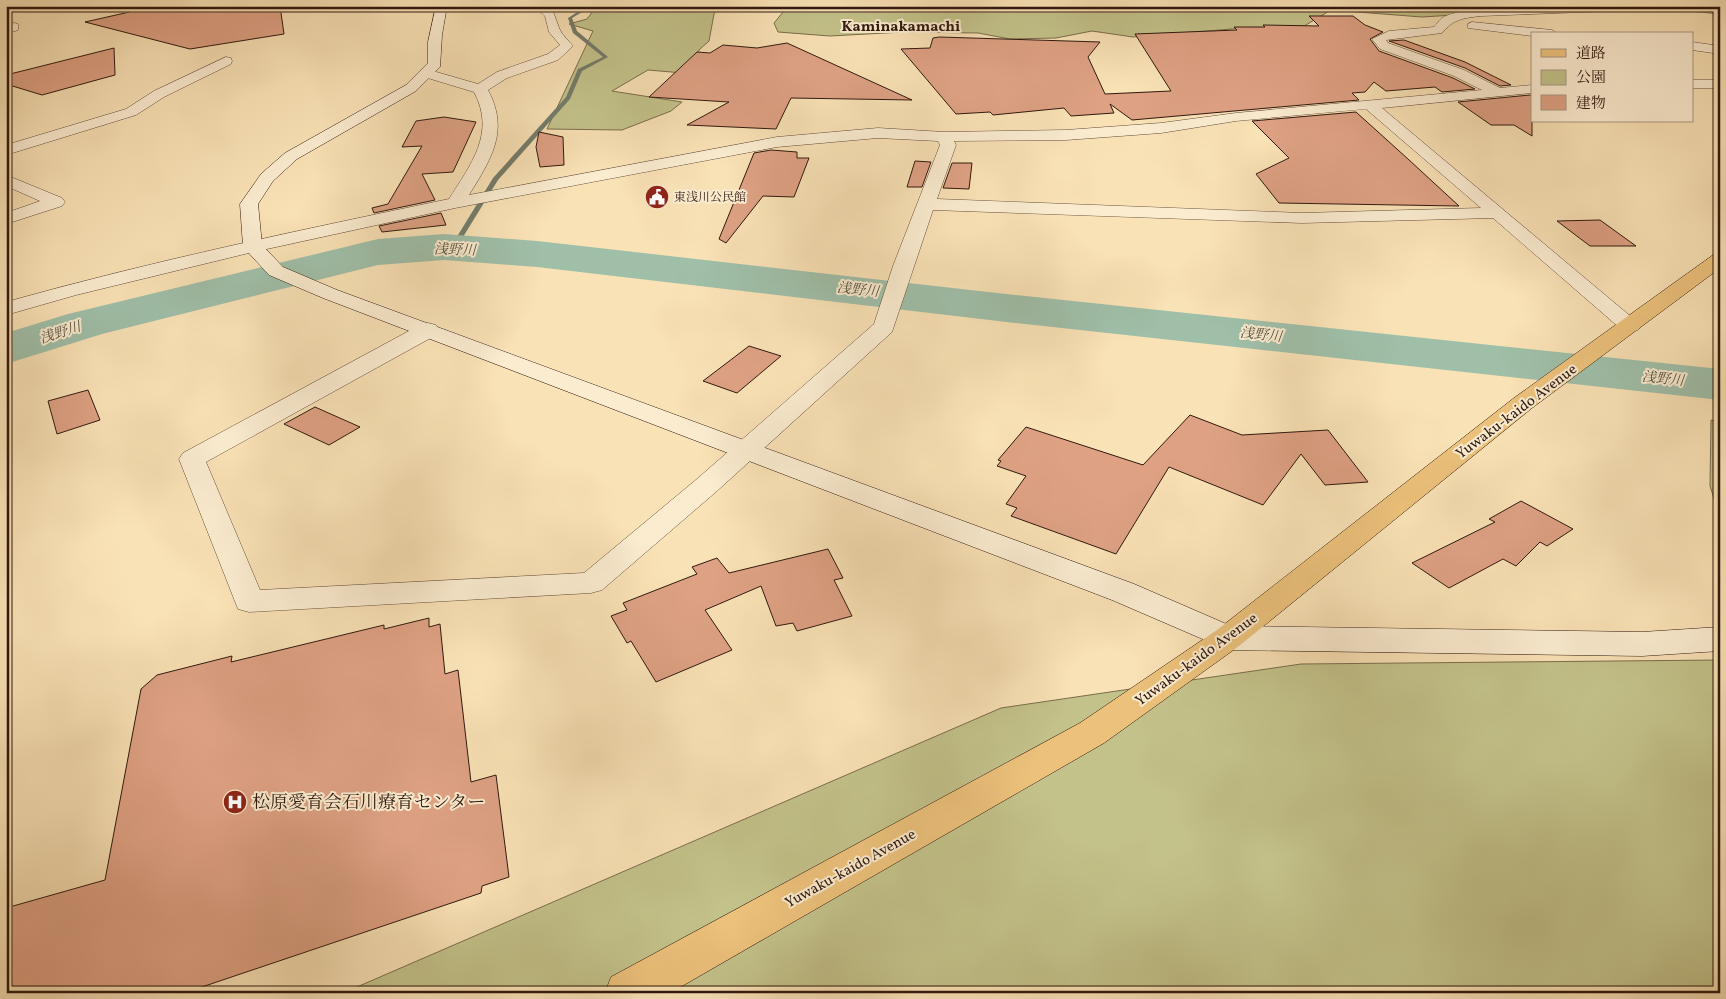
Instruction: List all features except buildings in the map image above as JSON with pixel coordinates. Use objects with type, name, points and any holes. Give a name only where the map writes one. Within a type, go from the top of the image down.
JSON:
[{"type":"main road","name":"Yuwaku-kaido Avenue","points":[[627,993],[1092,733],[1228,638],[1523,403],[1720,259]]},
{"type":"street","points":[[442,6],[435,29],[433,47],[435,64],[411,88],[291,156],[267,178],[248,204],[253,246],[276,271],[330,294],[1122,592],[1228,638],[1642,644],[1720,639]]},
{"type":"street","points":[[480,89],[502,75],[553,57],[567,46],[555,32],[550,14],[538,6]]},
{"type":"street","points":[[1496,91],[1459,73],[1379,43],[1378,40],[1389,35],[1438,30],[1445,21],[1463,15],[1494,11],[1661,6]]},
{"type":"street","points":[[1443,25],[1465,25],[1533,32]]},
{"type":"street","points":[[1694,46],[1720,50]]},
{"type":"street","points":[[6,150],[131,112],[159,94],[226,61]]},
{"type":"street","points":[[426,73],[480,89],[490,110],[491,131],[462,202]]},
{"type":"street","points":[[1694,84],[1720,84]]},
{"type":"street","points":[[6,309],[70,290],[253,246],[462,202],[786,141],[878,133],[944,137],[1066,135],[1161,128],[1236,117],[1531,88]]},
{"type":"street","points":[[1370,105],[1630,325]]},
{"type":"street","points":[[428,330],[192,459],[248,601],[591,582],[707,485],[745,449],[884,327],[903,266],[948,145],[944,137]]},
{"type":"street","points":[[6,180],[56,202],[6,220]]},
{"type":"street","points":[[927,204],[1302,218],[1496,213]]},
{"type":"green space","points":[[597,6],[719,6],[714,14],[709,41],[700,49],[683,73],[648,70],[612,91],[682,102],[671,111],[622,130],[547,129],[593,31],[569,24],[587,19]]},
{"type":"green space","points":[[788,6],[1720,6],[1720,14],[1681,10],[1567,8],[1422,17],[1331,10],[1301,28],[1244,28],[1133,37],[1092,31],[1056,38],[1010,39],[978,33],[904,32],[830,36],[778,32],[774,23]]},
{"type":"green space","points":[[1711,420],[1720,422],[1720,517],[1710,486]]},
{"type":"green space","points":[[1720,660],[1720,993],[343,993],[1001,708],[1301,664]]},
{"type":"waterway","points":[[444,247],[461,236],[495,179],[568,98],[580,70],[606,57],[575,32],[570,18],[590,6]]},
{"type":"waterway","name":"浅野川","points":[[6,349],[85,324],[378,252],[444,247],[537,254],[1015,309],[1720,385]]},
{"type":"place","name":"東浅川公民館","points":[[657,197]]},
{"type":"place","name":"松原愛育会石川療育センター","points":[[235,802]]},
{"type":"district","name":"Kaminakamachi","points":[[901,26]]}]
